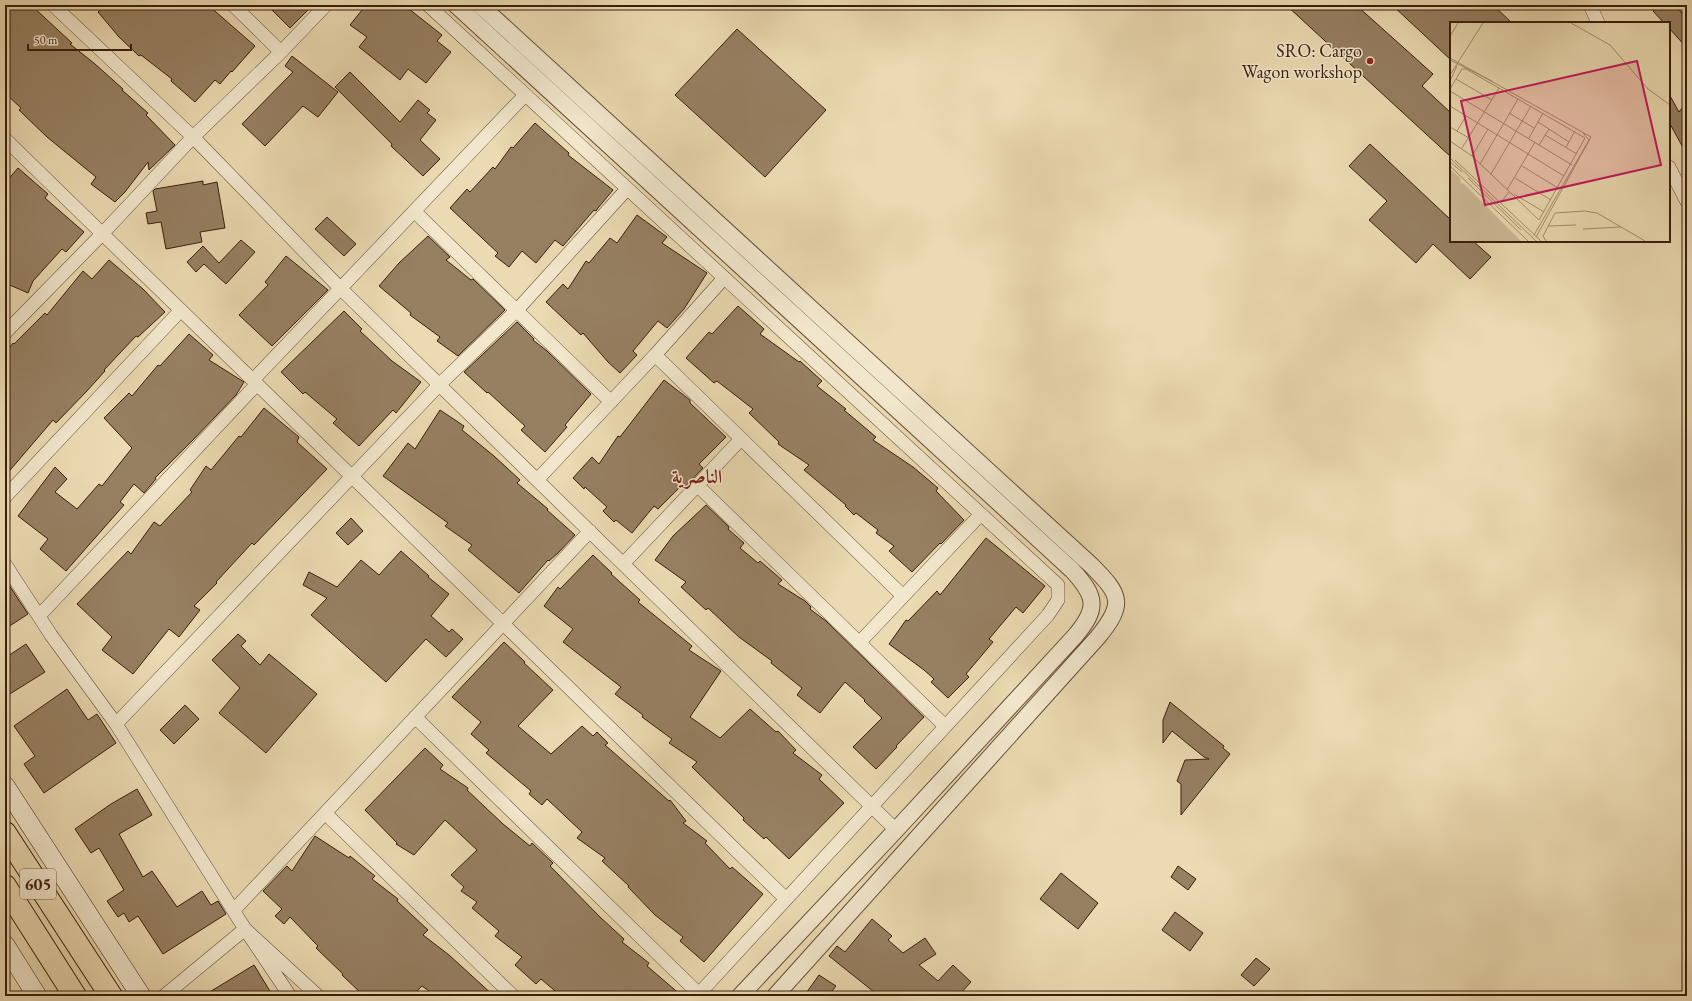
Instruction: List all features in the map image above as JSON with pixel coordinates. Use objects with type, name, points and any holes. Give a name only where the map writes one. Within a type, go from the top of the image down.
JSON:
[{"type":"highway","name":"605","points":[[5,833],[111,996]]},
{"type":"highway","name":"605","points":[[5,886],[75,996]]},
{"type":"main road","points":[[5,786],[141,996]]},
{"type":"main road","points":[[5,945],[37,996]]},
{"type":"street","points":[[53,5],[193,137],[340,288],[896,830]]},
{"type":"street","points":[[233,5],[282,52]]},
{"type":"street","points":[[5,333],[103,233],[193,137],[282,52],[326,5]]},
{"type":"street","points":[[415,717],[698,995],[1048,614],[1058,600],[1058,585],[428,5]]},
{"type":"street","points":[[456,5],[1067,565],[1083,582],[1092,599],[1092,607],[1084,626],[896,830],[740,996]]},
{"type":"street","points":[[480,5],[1092,566],[1107,581],[1116,598],[1117,606],[1114,614],[1109,624],[1098,637],[775,996]]},
{"type":"street","points":[[1590,5],[1598,22]]},
{"type":"street","points":[[39,616],[340,288],[526,95]]},
{"type":"street","points":[[6,143],[103,233],[786,899]]},
{"type":"street","points":[[1670,169],[1687,202]]},
{"type":"street","points":[[116,724],[439,384],[517,310],[627,189]]},
{"type":"street","points":[[414,211],[611,402]]},
{"type":"street","points":[[537,480],[655,355],[724,278]]},
{"type":"street","points":[[5,497],[181,310]]},
{"type":"street","points":[[655,355],[903,596]]},
{"type":"street","points":[[623,564],[741,439]]},
{"type":"street","points":[[697,485],[945,726]]},
{"type":"street","points":[[859,643],[981,514]]},
{"type":"street","points":[[234,910],[590,531]]},
{"type":"street","points":[[5,564],[39,616],[116,724],[245,929],[290,996]]},
{"type":"street","points":[[325,813],[513,996]]},
{"type":"street","points":[[164,996],[245,929]]},
{"type":"street","points":[[245,929],[318,996]]},
{"type":"building","points":[[5,5],[31,5],[72,43],[70,44],[95,64],[148,113],[146,115],[175,145],[149,170],[148,162],[125,192],[115,202],[91,184],[96,177],[47,137],[19,110],[21,108],[5,93]]},
{"type":"building","points":[[106,5],[208,5],[255,46],[220,84],[215,80],[195,102],[171,81],[172,79],[141,55],[139,56],[119,37],[98,12]]},
{"type":"building","points":[[267,5],[313,5],[290,28]]},
{"type":"building","points":[[366,5],[404,5],[442,35],[437,41],[451,52],[426,83],[408,69],[400,80],[359,47],[367,37],[350,25]]},
{"type":"building","name":"SRO: Cargo Wagon workshop","points":[[1286,5],[1356,5],[1433,74],[1422,86],[1450,112],[1450,156]]},
{"type":"building","points":[[1392,5],[1493,5],[1511,22],[1450,22],[1450,59]]},
{"type":"building","points":[[1659,5],[1675,5],[1687,19],[1687,48],[1670,29],[1670,22],[1663,22],[1653,11]]},
{"type":"building","points":[[737,29],[826,110],[765,177],[675,95]]},
{"type":"building","points":[[292,56],[338,92],[318,117],[303,106],[265,146],[242,124],[293,72],[285,66]]},
{"type":"building","points":[[350,72],[400,122],[418,100],[430,110],[427,113],[436,120],[420,140],[440,159],[423,176],[391,146],[392,144],[335,87]]},
{"type":"building","points":[[1670,96],[1679,112],[1687,102],[1687,155],[1670,124]]},
{"type":"building","points":[[535,123],[569,153],[568,155],[613,190],[596,211],[594,210],[563,246],[555,240],[536,263],[522,251],[509,267],[495,256],[498,253],[450,208],[467,189],[470,192],[493,167],[495,169],[511,147],[513,148]]},
{"type":"building","points":[[1370,144],[1450,219],[1450,242],[1474,242],[1491,257],[1470,279],[1433,244],[1416,263],[1369,220],[1387,201],[1349,166]]},
{"type":"building","points":[[18,168],[48,194],[45,198],[84,232],[66,252],[62,249],[33,281],[28,293],[5,283],[5,183]]},
{"type":"building","points":[[203,181],[203,185],[217,182],[225,228],[200,232],[202,242],[166,249],[161,222],[148,224],[146,213],[157,211],[153,191],[155,189]]},
{"type":"building","points":[[637,215],[667,237],[662,243],[707,273],[684,309],[667,328],[658,321],[633,351],[637,355],[620,373],[608,362],[583,333],[581,335],[546,302],[563,284],[568,289],[586,261],[589,263],[610,238],[617,243]]},
{"type":"building","points":[[327,217],[356,244],[344,256],[315,229]]},
{"type":"building","points":[[428,236],[450,257],[446,260],[471,280],[473,279],[505,310],[458,356],[437,341],[440,337],[410,315],[411,313],[379,286],[399,263]]},
{"type":"building","points":[[241,240],[255,252],[226,284],[204,264],[196,272],[187,262],[203,246],[219,263]]},
{"type":"building","points":[[286,256],[328,290],[272,346],[239,315],[268,285],[265,282]]},
{"type":"building","points":[[109,260],[143,289],[165,312],[138,337],[136,336],[56,423],[53,420],[5,476],[5,354],[13,343],[14,344],[45,313],[47,315],[83,271],[92,279]]},
{"type":"building","points":[[738,306],[764,329],[760,334],[799,362],[800,361],[822,381],[817,386],[846,409],[844,410],[876,437],[873,440],[913,467],[938,488],[936,491],[964,520],[912,572],[889,551],[894,546],[876,533],[878,530],[856,513],[854,515],[845,506],[846,505],[804,470],[809,465],[778,444],[779,442],[749,413],[753,409],[717,381],[714,383],[686,358],[709,332],[712,334]]},
{"type":"building","points":[[344,311],[362,329],[360,331],[392,361],[421,382],[396,413],[393,410],[359,446],[333,423],[337,419],[305,392],[303,394],[281,372]]},
{"type":"building","points":[[517,322],[534,339],[533,340],[547,351],[591,394],[565,425],[567,427],[545,452],[521,430],[525,426],[464,372]]},
{"type":"building","points":[[189,334],[213,355],[209,360],[244,382],[236,395],[155,478],[156,479],[144,493],[134,484],[120,502],[124,505],[66,571],[40,549],[48,539],[18,516],[55,467],[67,479],[55,492],[77,509],[99,484],[102,486],[132,448],[104,418],[129,393],[132,396],[158,365],[160,366]]},
{"type":"building","points":[[664,380],[690,400],[690,403],[726,437],[699,464],[703,468],[685,487],[682,485],[658,509],[654,506],[632,533],[616,520],[614,522],[603,511],[607,507],[585,487],[584,489],[573,478],[592,457],[599,464],[618,436],[620,437]]},
{"type":"building","points":[[264,408],[299,437],[297,442],[327,469],[254,545],[252,543],[216,582],[217,583],[194,606],[200,610],[179,637],[169,629],[133,674],[102,650],[112,637],[77,604],[128,551],[131,554],[154,522],[160,526],[192,492],[190,490],[206,466],[211,470],[239,436],[241,437]]},
{"type":"building","points":[[440,410],[464,426],[462,430],[494,456],[520,480],[517,483],[548,509],[547,510],[575,535],[558,553],[549,561],[548,560],[519,593],[468,550],[472,545],[445,526],[448,523],[383,476],[408,443],[415,449]]},
{"type":"building","points":[[706,505],[729,527],[728,529],[744,543],[740,548],[758,563],[760,561],[782,580],[778,584],[805,601],[811,607],[810,609],[826,621],[924,717],[876,769],[853,747],[882,718],[864,701],[865,700],[845,682],[820,713],[797,695],[802,688],[771,663],[772,661],[739,637],[708,608],[706,610],[681,587],[686,582],[655,560],[673,536]]},
{"type":"building","points":[[351,518],[363,531],[348,545],[336,533]]},
{"type":"building","points":[[986,538],[1045,586],[1023,613],[1016,607],[989,639],[993,642],[966,674],[969,677],[948,698],[931,682],[934,679],[889,644],[906,620],[908,621],[937,591],[940,595]]},
{"type":"building","points":[[401,551],[429,576],[428,577],[449,594],[431,616],[449,632],[452,629],[463,639],[446,657],[426,639],[386,682],[311,615],[327,598],[303,585],[309,572],[337,587],[361,560],[379,575]]},
{"type":"building","points":[[593,555],[612,573],[611,574],[640,600],[638,602],[692,646],[689,650],[721,671],[690,717],[720,738],[750,709],[776,732],[778,731],[796,750],[793,753],[822,775],[819,779],[844,803],[789,859],[766,837],[764,839],[743,820],[744,818],[692,767],[697,762],[669,743],[672,739],[642,717],[643,715],[615,694],[621,687],[563,642],[573,629],[544,606],[558,587],[560,589]]},
{"type":"building","points":[[5,579],[28,614],[5,629]]},
{"type":"building","points":[[238,634],[246,641],[241,646],[260,665],[269,654],[317,694],[266,753],[219,713],[240,688],[212,660]]},
{"type":"building","points":[[504,642],[553,690],[518,726],[551,754],[582,726],[593,736],[597,732],[608,743],[605,745],[669,801],[670,800],[686,821],[683,823],[707,841],[705,843],[730,869],[732,867],[763,894],[704,962],[680,941],[683,937],[655,915],[628,887],[629,886],[602,861],[605,858],[577,838],[582,832],[547,799],[542,805],[529,794],[531,791],[486,753],[489,750],[471,734],[481,722],[452,697]]},
{"type":"building","points":[[26,644],[45,672],[5,697],[5,658]]},
{"type":"building","points":[[67,689],[88,720],[97,714],[116,743],[44,793],[24,764],[35,756],[14,726]]},
{"type":"building","points":[[1170,702],[1224,746],[1223,748],[1230,754],[1181,815],[1181,784],[1177,781],[1185,760],[1209,759],[1204,757],[1172,731],[1163,743],[1163,720]]},
{"type":"building","points":[[185,705],[199,719],[174,744],[160,730]]},
{"type":"building","points":[[425,748],[443,765],[440,769],[468,788],[467,790],[503,824],[530,846],[532,843],[553,863],[550,866],[601,918],[624,939],[622,942],[649,963],[647,966],[682,996],[561,996],[541,979],[536,984],[515,965],[522,957],[495,936],[499,931],[472,908],[477,902],[461,891],[464,887],[451,875],[477,850],[445,820],[414,855],[396,844],[397,843],[365,810]]},
{"type":"building","points":[[137,789],[152,815],[119,834],[143,877],[152,871],[177,907],[202,891],[211,905],[218,901],[226,914],[163,954],[138,916],[129,922],[124,913],[118,917],[107,901],[124,890],[99,848],[91,853],[75,829],[111,804]]},
{"type":"building","points":[[315,836],[349,858],[350,856],[375,876],[372,879],[398,899],[397,901],[428,930],[423,935],[449,955],[494,996],[436,996],[422,986],[412,996],[364,996],[316,948],[318,946],[290,917],[284,924],[275,916],[282,909],[263,891],[287,866],[292,871]]},
{"type":"building","points":[[1178,866],[1196,879],[1188,890],[1171,877]]},
{"type":"building","points":[[1061,873],[1098,903],[1078,929],[1040,899]]},
{"type":"building","points":[[1175,912],[1203,933],[1190,951],[1162,930]]},
{"type":"building","points":[[872,919],[892,936],[888,940],[903,953],[925,938],[936,954],[919,965],[938,981],[953,965],[971,982],[958,996],[879,996],[829,956],[837,946],[845,952]]},
{"type":"building","points":[[1256,958],[1270,969],[1254,986],[1241,975]]},
{"type":"building","points":[[254,965],[273,996],[203,996]]},
{"type":"building","points":[[819,975],[836,986],[828,996],[804,996]]},
{"type":"place","name":"SRO: Cargo Wagon workshop","points":[[1370,61]]},
{"type":"district","name":"الناصرية","points":[[697,476]]}]
